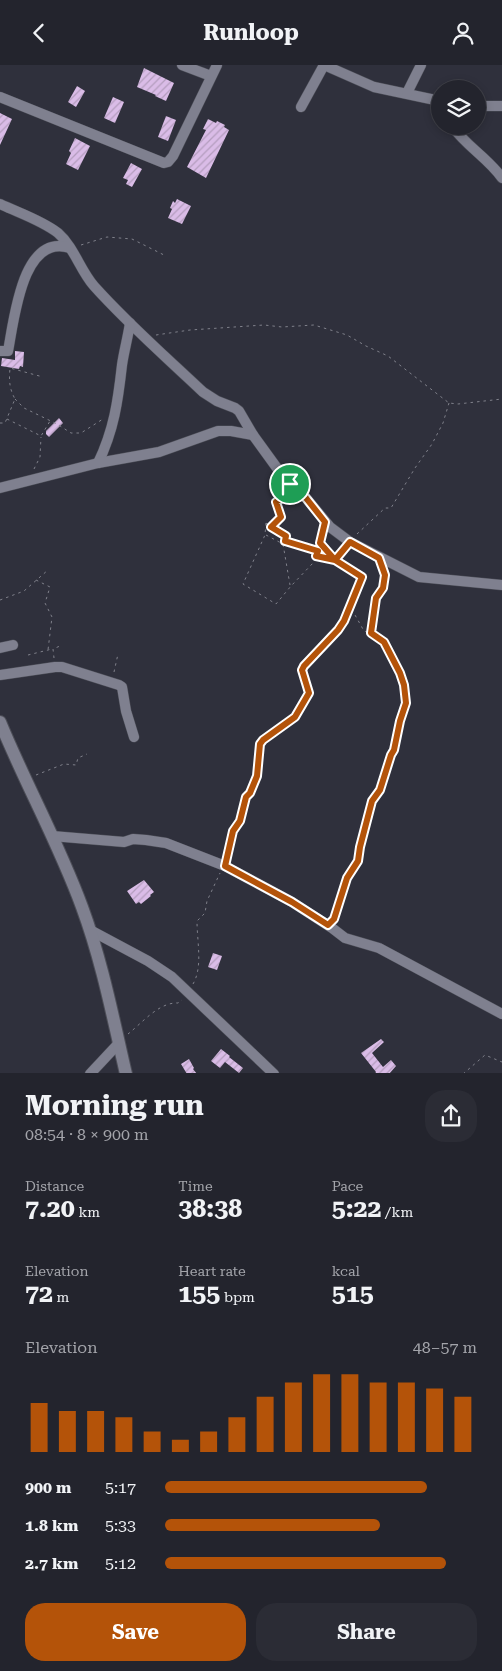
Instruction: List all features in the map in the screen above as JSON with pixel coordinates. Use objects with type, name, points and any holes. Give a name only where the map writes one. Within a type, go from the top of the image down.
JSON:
[{"type":"street","points":[[182,65],[211,76]]},
{"type":"street","points":[[0,97],[164,163],[168,162],[173,156],[217,65]]},
{"type":"street","points":[[301,107],[324,65],[374,87],[431,99]]},
{"type":"street","points":[[407,93],[421,65]]},
{"type":"street","points":[[486,106],[502,106]]},
{"type":"street","points":[[460,135],[492,164],[502,178]]},
{"type":"street","points":[[0,204],[52,229],[60,235],[90,280],[130,323],[203,392],[217,401],[235,407],[253,435],[290,484],[306,498],[325,522],[350,542],[419,577],[502,585]]},
{"type":"street","points":[[0,351],[8,351],[20,294],[30,264],[36,257],[53,246],[61,245],[70,248]]},
{"type":"street","points":[[98,463],[106,447],[118,402],[122,363],[130,323]]},
{"type":"street","points":[[0,488],[98,463],[159,452],[218,431],[253,435]]},
{"type":"street","points":[[0,648],[13,645]]},
{"type":"street","points":[[0,675],[55,667],[69,668],[112,682],[122,687],[126,711],[134,737]]},
{"type":"street","points":[[1,727],[74,885],[90,929],[126,1073]]},
{"type":"street","points":[[52,836],[124,841],[132,839],[166,843],[225,866],[292,902],[345,938],[378,948],[502,1014]]},
{"type":"street","points":[[90,929],[148,961],[172,977],[274,1073]]},
{"type":"street","points":[[90,1073],[119,1043]]},
{"type":"path","points":[[70,248],[107,237],[132,239],[166,256]]},
{"type":"path","points":[[157,335],[190,330],[264,325],[282,327],[314,325],[347,335],[366,347],[388,356],[449,403],[458,404],[502,399]]},
{"type":"path","points":[[43,377],[10,367],[10,389],[15,399],[24,409],[71,433],[81,433],[102,419],[114,417]]},
{"type":"path","points":[[0,423],[5,423],[15,399]]},
{"type":"path","points":[[335,560],[360,530],[385,508],[390,508],[432,444],[443,423],[449,403]]},
{"type":"path","points":[[7,419],[40,436]]},
{"type":"path","points":[[33,480],[40,457],[40,436],[50,421]]},
{"type":"path","points":[[271,527],[281,517],[276,502],[289,493],[290,484]]},
{"type":"path","points":[[290,586],[283,544],[286,536],[266,523],[265,535],[243,584],[276,604],[290,586],[314,562],[325,522]]},
{"type":"path","points":[[265,535],[283,544]]},
{"type":"path","points":[[285,541],[318,551]]},
{"type":"path","points":[[119,1043],[156,1010],[171,1003],[178,1003],[187,996],[198,976],[200,962],[197,921],[205,913],[207,901],[225,866],[233,831],[240,821],[246,797],[250,793],[257,776],[260,744],[295,717],[309,693],[302,670],[304,666],[338,630],[350,610],[362,577],[335,560],[320,543]]},
{"type":"path","points":[[316,556],[335,560]]},
{"type":"path","points":[[371,633],[376,598],[383,588],[385,575],[379,558]]},
{"type":"path","points":[[0,600],[24,591],[48,570]]},
{"type":"path","points":[[36,580],[50,587],[45,603],[52,617],[48,650]]},
{"type":"path","points":[[328,925],[334,919],[347,878],[358,861],[372,801],[380,790],[394,750],[406,703],[404,685],[400,673],[384,642],[371,633],[364,631],[350,610]]},
{"type":"path","points":[[28,655],[60,647]]},
{"type":"path","points":[[53,649],[55,667]]},
{"type":"path","points":[[112,682],[118,654]]},
{"type":"path","points":[[26,779],[64,764],[76,765],[78,758],[87,754]]},
{"type":"path","points":[[463,1073],[485,1055],[502,1062]]},
{"type":"building","points":[[144,68],[174,83],[166,101],[137,87]]},
{"type":"building","points":[[77,86],[85,91],[76,107],[68,102]]},
{"type":"building","points":[[113,97],[124,102],[115,123],[104,118]]},
{"type":"building","points":[[0,113],[12,119],[0,145]]},
{"type":"building","points":[[166,116],[176,120],[168,141],[158,137]]},
{"type":"building","points":[[208,119],[225,125],[224,127],[229,130],[206,178],[187,167],[206,130],[203,129]]},
{"type":"building","points":[[75,138],[90,146],[78,170],[66,164]]},
{"type":"building","points":[[131,163],[142,169],[132,187],[126,184],[128,180],[123,178]]},
{"type":"building","points":[[177,199],[191,206],[182,224],[168,218],[173,201],[175,203]]},
{"type":"building","points":[[15,351],[24,352],[23,367],[20,366],[19,369],[1,366],[2,358],[15,360]]},
{"type":"building","points":[[59,418],[63,423],[49,437],[46,431]]},
{"type":"building","points":[[144,880],[154,892],[141,904],[139,902],[136,904],[127,891]]},
{"type":"building","points":[[213,953],[222,956],[217,970],[208,967]]},
{"type":"building","points":[[381,1039],[384,1042],[372,1053],[383,1067],[391,1060],[396,1066],[390,1073],[376,1073],[361,1053]]},
{"type":"building","points":[[221,1049],[243,1068],[239,1073],[225,1062],[220,1068],[211,1061]]},
{"type":"building","points":[[189,1059],[196,1073],[186,1073],[181,1064]]},
{"type":"route","points":[[290,484],[289,493],[276,502],[281,517],[271,527],[286,536],[285,541],[318,551],[316,556],[335,560],[350,542],[379,558],[385,575],[383,588],[376,598],[371,633],[384,642],[403,680],[406,697],[394,750],[380,790],[372,801],[358,861],[347,878],[334,919],[328,925],[292,902],[225,866],[233,831],[240,821],[246,797],[250,793],[257,776],[260,744],[295,717],[309,693],[302,670],[344,621],[362,577],[335,560],[320,543],[325,522],[314,506],[290,484]]}]
